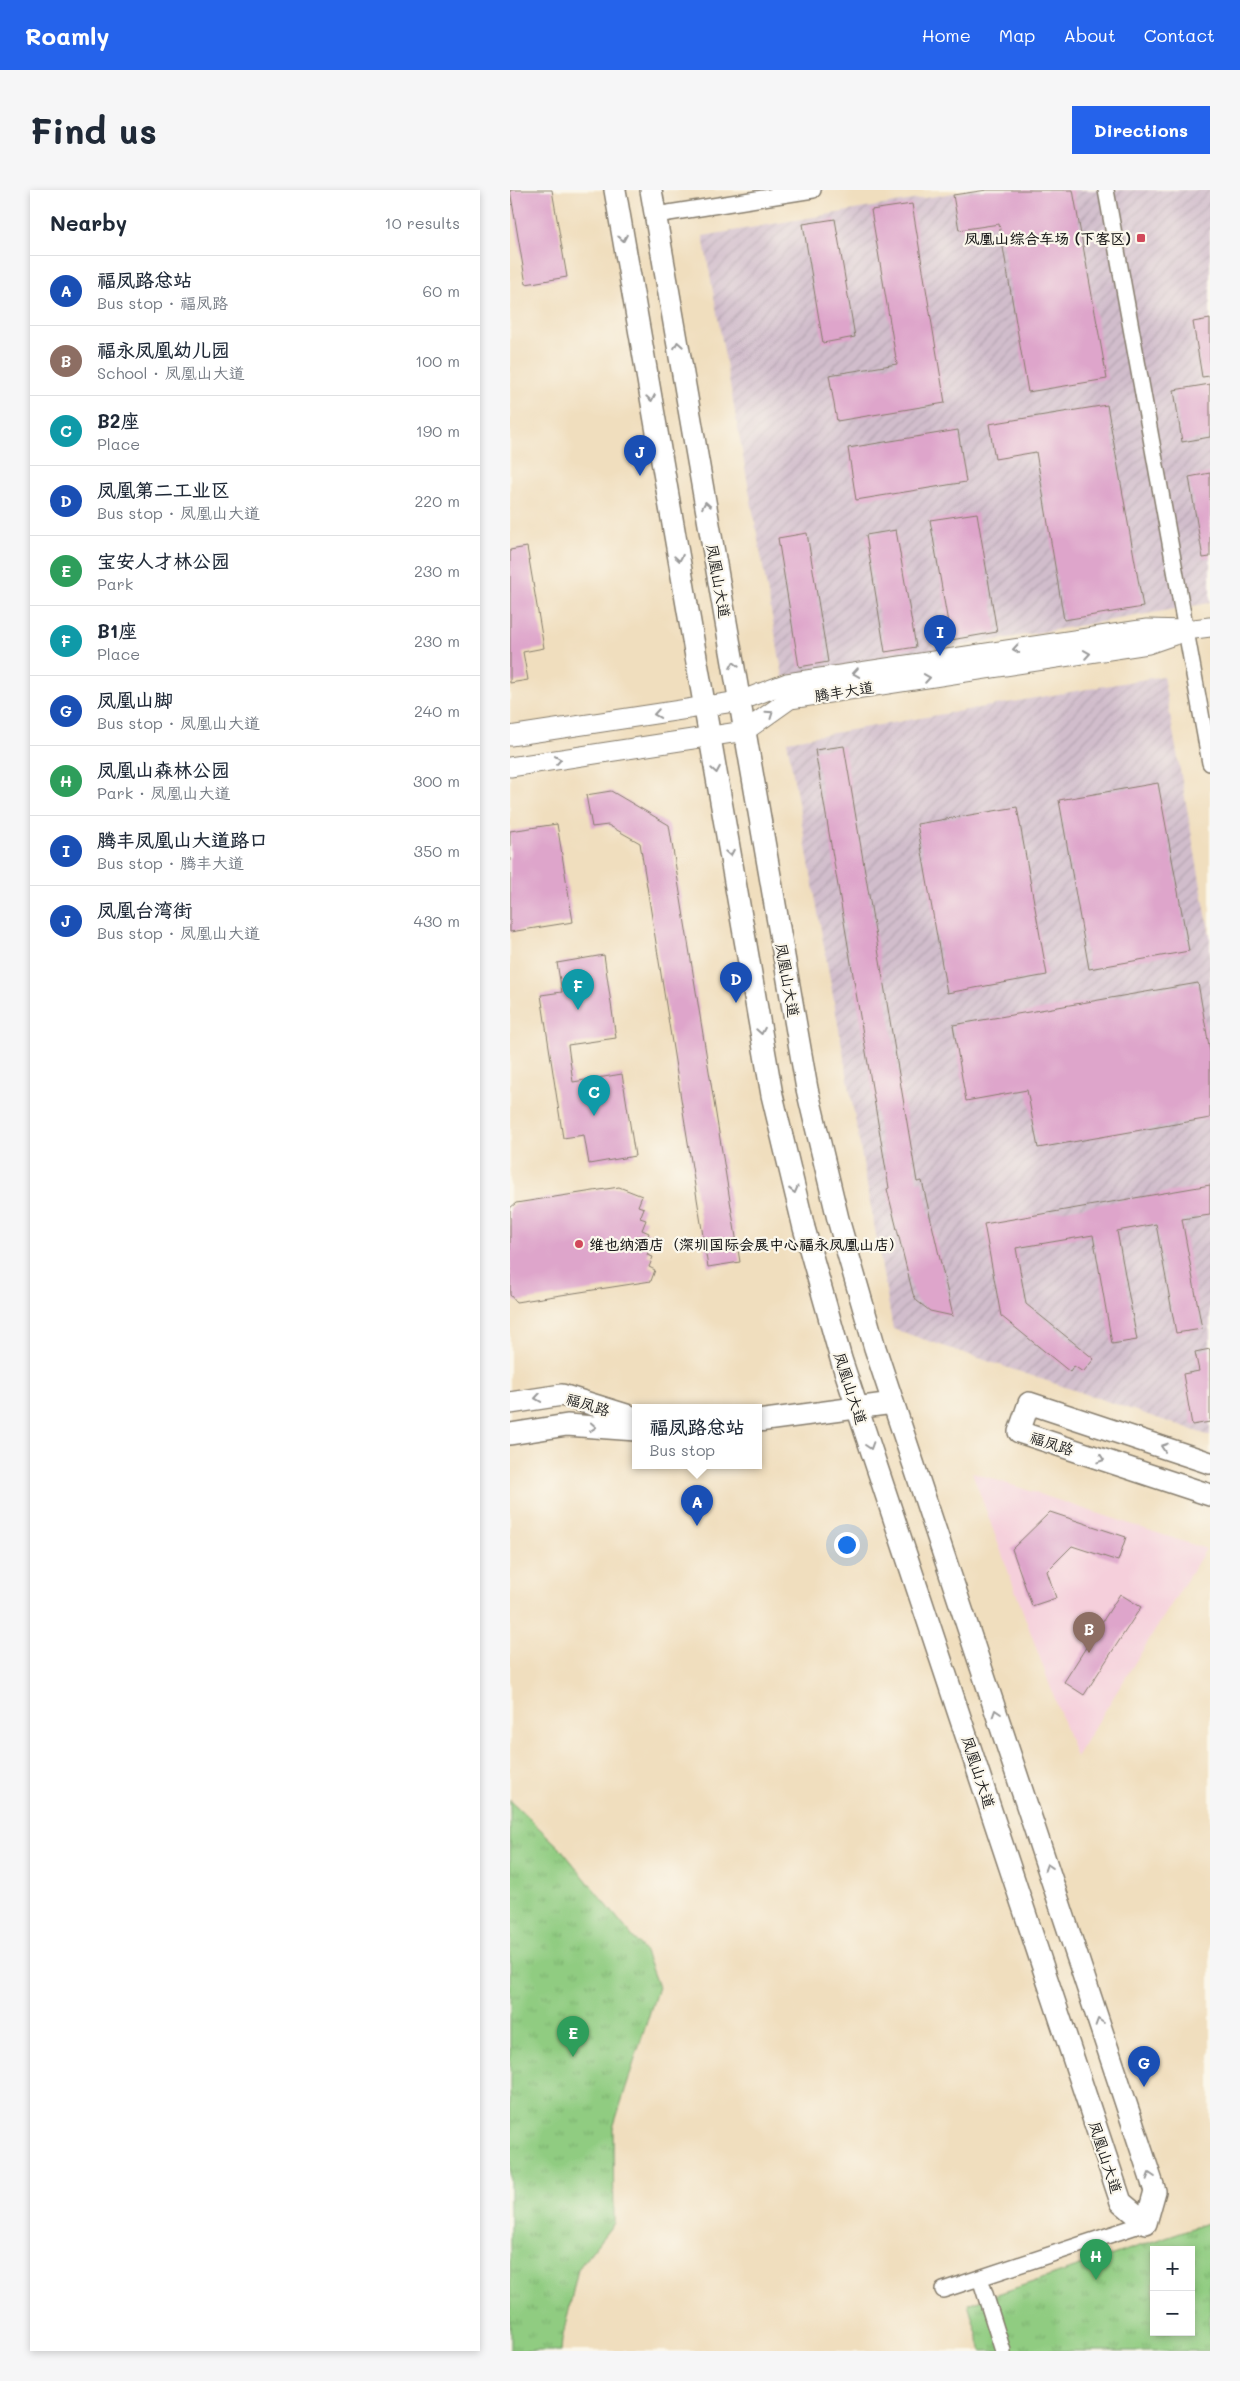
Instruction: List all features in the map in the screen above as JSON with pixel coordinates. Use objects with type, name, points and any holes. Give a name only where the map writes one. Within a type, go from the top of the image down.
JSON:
[{"type":"main road","name":"凤凰山大道","points":[[615,190],[772,1096],[804,1228],[857,1408],[1121,2202],[1146,2223],[1155,2191],[893,1403],[838,1219],[812,1108],[651,190]]},
{"type":"main road","name":"福凤路","points":[[510,1402],[562,1395],[632,1417]]},
{"type":"main road","points":[[762,1421],[893,1403]]},
{"type":"main road","name":"福凤路","points":[[1210,1463],[1029,1403],[1019,1432],[1210,1495]]},
{"type":"main road","name":"福凤路","points":[[510,1434],[567,1425],[632,1430]]},
{"type":"street","points":[[656,215],[813,190]]},
{"type":"street","points":[[1106,190],[1210,763]]},
{"type":"street","name":"腾丰大道","points":[[510,736],[740,701],[787,684],[1147,629],[1186,630],[1210,627]]},
{"type":"street","name":"腾丰大道","points":[[510,767],[745,731],[790,700],[1148,644],[1186,630]]},
{"type":"street","points":[[943,2290],[1146,2223]]},
{"type":"street","points":[[980,2278],[1003,2351]]},
{"type":"shaded area","points":[[971,190],[1210,190],[1210,603],[783,677],[703,236]]},
{"type":"shaded area","points":[[1163,676],[1210,936],[1210,1436],[893,1329],[787,741]]},
{"type":"shaded area","points":[[972,1472],[1206,1549],[1076,1757]]},
{"type":"green space","points":[[510,1800],[561,1849],[645,1952],[658,1987],[613,2128],[614,2223],[578,2269],[561,2351],[510,2351]]},
{"type":"green space","points":[[1210,2222],[1210,2351],[982,2351],[968,2304]]},
{"type":"building","points":[[510,190],[552,190],[567,277],[526,284]]},
{"type":"building","points":[[987,190],[1073,190],[1107,379],[1028,392],[999,224],[959,230],[953,195]]},
{"type":"building","points":[[912,204],[945,403],[837,421],[829,375],[897,364],[871,210]]},
{"type":"building","points":[[835,219],[855,337],[823,343],[803,224]]},
{"type":"building","points":[[1210,319],[1210,376],[1202,377],[1193,322]]},
{"type":"building","points":[[1210,384],[1210,437],[1182,442],[1174,390]]},
{"type":"building","points":[[1107,405],[1143,607],[1064,620],[1036,452],[995,459],[989,424]]},
{"type":"building","points":[[958,430],[966,482],[856,500],[848,448]]},
{"type":"building","points":[[1210,473],[1210,557],[1203,558],[1189,477]]},
{"type":"building","points":[[977,513],[997,632],[951,640],[930,520]]},
{"type":"building","points":[[896,530],[916,647],[885,652],[866,535]]},
{"type":"building","points":[[807,533],[828,662],[799,667],[778,538]]},
{"type":"building","points":[[527,547],[544,648],[523,652],[528,680],[510,683],[510,550]]},
{"type":"building","points":[[844,746],[917,1182],[922,1181],[953,1316],[930,1311],[917,1301],[913,1294],[887,1189],[889,1188],[815,750]]},
{"type":"building","points":[[1158,783],[1189,951],[1089,969],[1059,800]]},
{"type":"building","points":[[611,791],[669,825],[740,1262],[708,1267],[640,843],[608,825],[592,827],[586,795]]},
{"type":"building","points":[[1017,807],[1047,975],[947,993],[917,824]]},
{"type":"building","points":[[557,824],[573,922],[510,932],[510,831]]},
{"type":"building","points":[[604,955],[616,1038],[568,1045],[573,1082],[622,1074],[635,1156],[589,1164],[584,1135],[563,1138],[541,995],[562,992],[557,963]]},
{"type":"building","points":[[1198,983],[1210,1052],[1210,1118],[1038,1148],[1027,1090],[966,1101],[953,1025]]},
{"type":"building","points":[[1210,1185],[1210,1215],[1182,1219],[1202,1329],[1176,1333],[1156,1224],[1117,1231],[1137,1340],[1112,1344],[1093,1235],[1016,1248],[1026,1304],[1094,1359],[1083,1372],[1074,1366],[1070,1372],[1001,1316],[984,1224]]},
{"type":"building","name":"维也纳酒店（深圳国际会展中心福永凤凰山店）","points":[[619,1187],[642,1196],[638,1206],[644,1208],[640,1218],[646,1220],[642,1230],[649,1233],[645,1243],[651,1245],[647,1255],[653,1257],[649,1267],[655,1270],[651,1281],[516,1302],[510,1295],[510,1208],[516,1203]]},
{"type":"building","points":[[1210,1349],[1210,1422],[1192,1425],[1183,1374],[1199,1371],[1195,1352]]},
{"type":"building","points":[[1050,1512],[1126,1537],[1118,1561],[1072,1546],[1047,1571],[1056,1598],[1032,1606],[1012,1549]]},
{"type":"building","points":[[1120,1594],[1141,1607],[1084,1695],[1064,1682]]},
{"type":"place","name":"凤凰山综合车场 (下客区)","points":[[1141,238]]},
{"type":"place","name":"凤凰台湾街","points":[[640,476]]},
{"type":"place","name":"腾丰凤凰山大道路口","points":[[940,656]]},
{"type":"place","name":"凤凰第二工业区","points":[[736,1003]]},
{"type":"place","name":"B1座","points":[[578,1010]]},
{"type":"place","name":"B2座","points":[[594,1116]]},
{"type":"place","name":"维也纳酒店（深圳国际会展中心福永凤凰山店）","points":[[579,1244]]},
{"type":"place","name":"福凤路总站","points":[[697,1526]]},
{"type":"place","name":"福永凤凰幼儿园","points":[[1089,1653]]},
{"type":"place","name":"宝安人才林公园","points":[[573,2057]]},
{"type":"place","name":"凤凰山脚","points":[[1144,2087]]},
{"type":"place","name":"凤凰山森林公园","points":[[1096,2280]]}]
